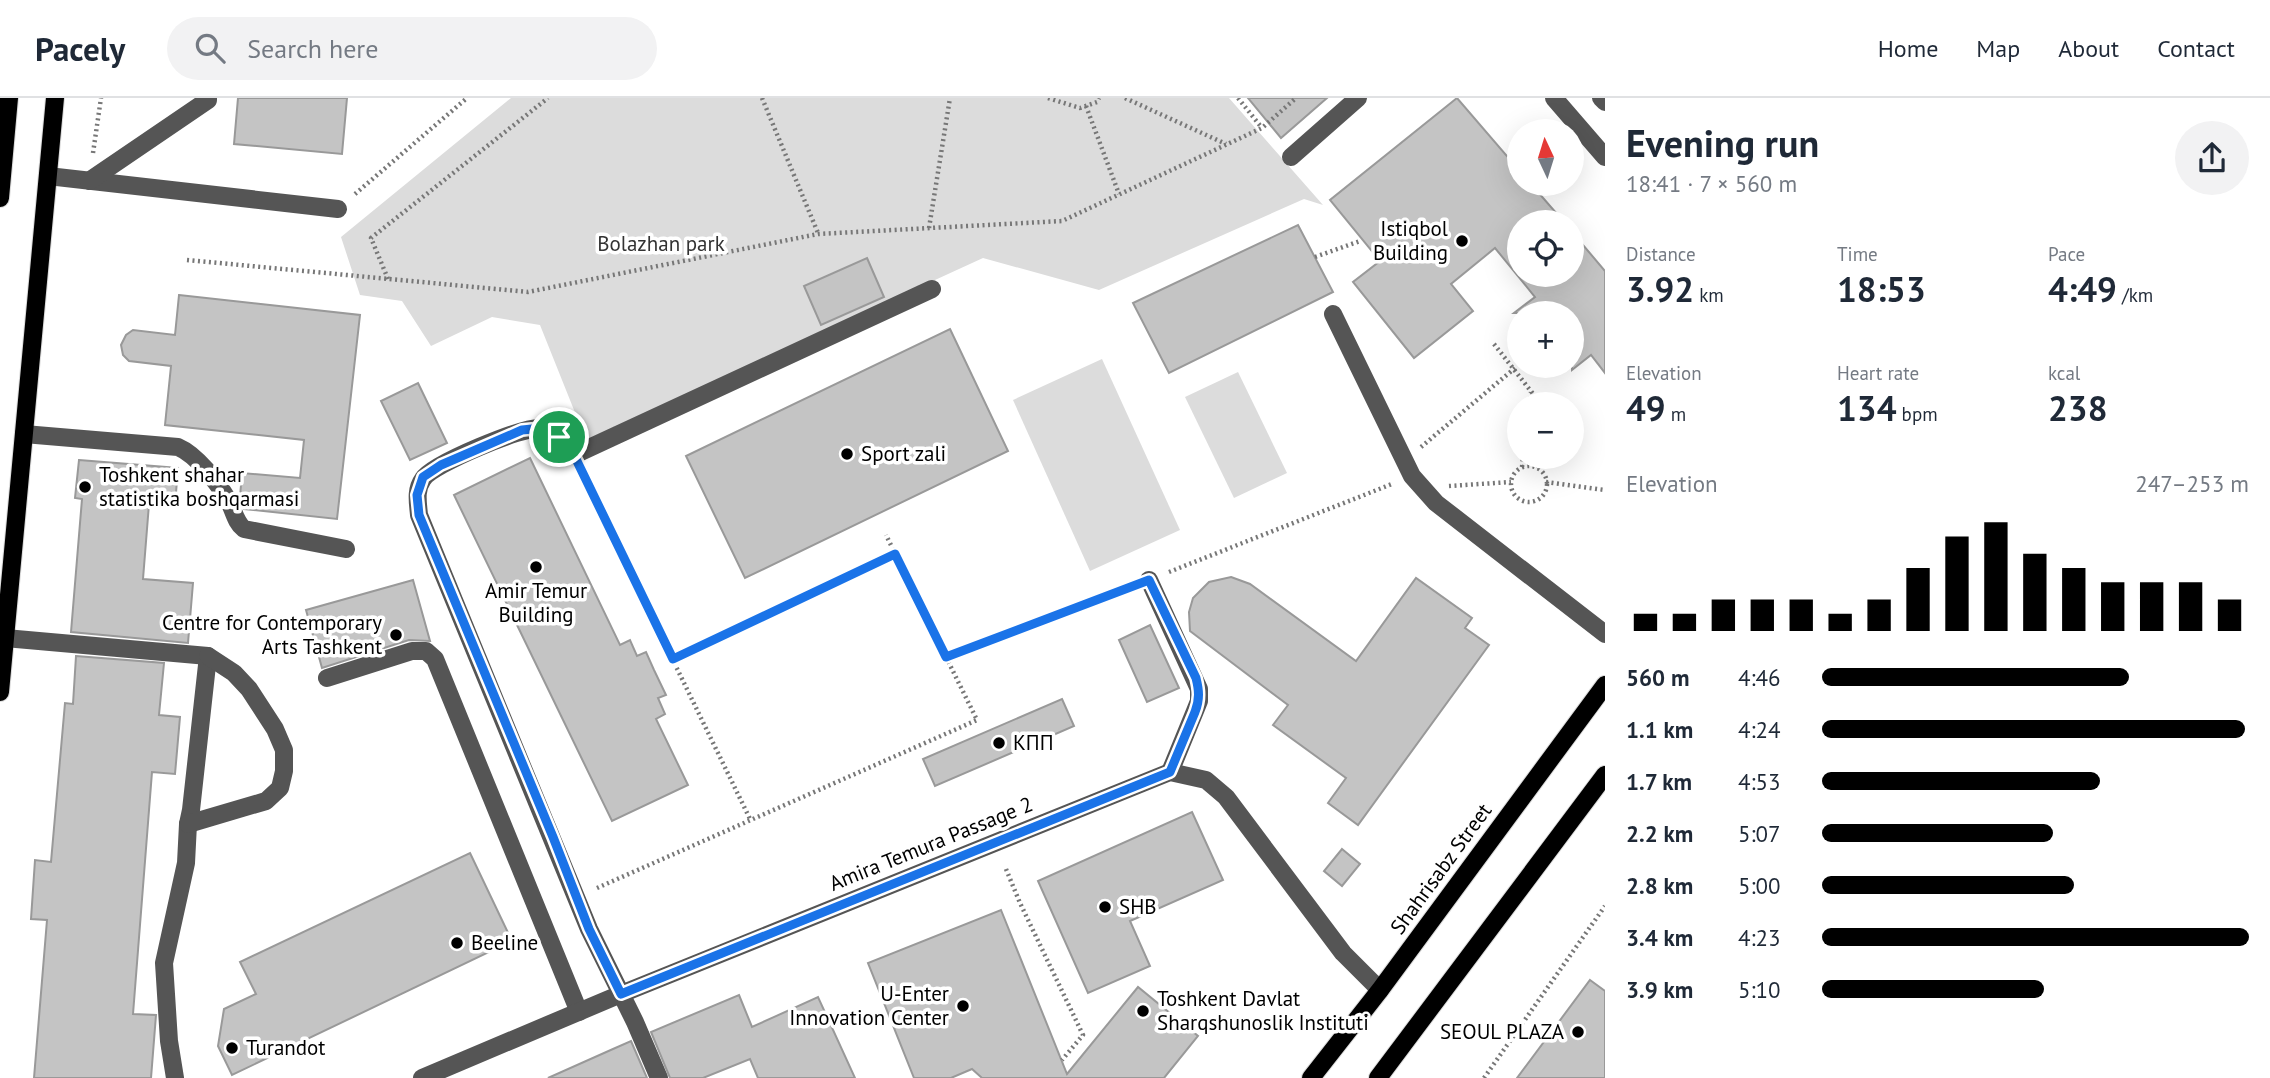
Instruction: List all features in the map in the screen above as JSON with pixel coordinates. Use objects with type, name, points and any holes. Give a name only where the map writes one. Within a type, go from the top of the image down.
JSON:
[{"type":"main road","points":[[0,198],[9,98]]},
{"type":"main road","points":[[0,692],[55,98]]},
{"type":"main road","name":"Shahrisabz Street","points":[[1311,1078],[1380,990],[1605,685]]},
{"type":"main road","points":[[1381,1077],[1605,775]]},
{"type":"street","points":[[89,181],[208,98]]},
{"type":"street","points":[[1291,157],[1358,98]]},
{"type":"street","points":[[1554,98],[1605,157]]},
{"type":"street","points":[[1601,98],[1605,102]]},
{"type":"street","points":[[48,176],[338,209]]},
{"type":"street","points":[[659,1078],[576,897],[419,515],[417,495],[423,477],[441,465],[522,430],[542,428],[559,437],[574,455],[932,289]]},
{"type":"street","points":[[1333,314],[1412,475],[1436,503],[1605,634]]},
{"type":"street","points":[[24,434],[178,447],[191,453],[228,500],[239,525],[244,529],[346,549]]},
{"type":"street","points":[[1149,580],[1196,678],[1199,690],[1199,702],[1170,772],[1206,780],[1226,797],[1343,954],[1380,990]]},
{"type":"street","points":[[5,638],[208,656],[234,673],[275,729],[284,750],[284,771],[280,788],[266,801],[188,824]]},
{"type":"street","points":[[327,678],[412,651],[426,651],[435,659],[579,1012]]},
{"type":"street","points":[[175,1078],[169,1041],[164,963],[186,863],[188,824],[208,656]]},
{"type":"street","name":"Amira Temura Passage 2","points":[[422,1078],[621,994],[1170,772]]},
{"type":"path","points":[[89,181],[101,98]]},
{"type":"path","points":[[338,209],[467,98]]},
{"type":"path","points":[[388,279],[371,237],[548,98]]},
{"type":"path","points":[[762,98],[818,234]]},
{"type":"path","points":[[929,228],[950,98]]},
{"type":"path","points":[[1048,98],[1080,108],[1097,102],[1099,98]]},
{"type":"path","points":[[1125,98],[1227,144]]},
{"type":"path","points":[[1238,98],[1262,128]]},
{"type":"path","points":[[187,260],[528,292],[818,234],[1062,221],[1262,128],[1296,98]]},
{"type":"path","points":[[1086,106],[1119,194]]},
{"type":"path","points":[[1315,257],[1360,241]]},
{"type":"path","points":[[1494,344],[1507,359]]},
{"type":"path","points":[[946,657],[1149,580],[1412,475],[1507,376]]},
{"type":"path","points":[[1522,378],[1531,392]]},
{"type":"path","points":[[574,455],[751,821]]},
{"type":"path","points":[[1520,469],[1511,482],[1513,492],[1528,502],[1541,497],[1545,492],[1546,482],[1538,469]]},
{"type":"path","points":[[1412,475],[1511,482]]},
{"type":"path","points":[[1546,482],[1605,491]]},
{"type":"path","points":[[576,897],[977,720],[886,535]]},
{"type":"path","points":[[673,659],[895,554]]},
{"type":"path","points":[[1006,869],[1083,1035],[1062,1060]]},
{"type":"path","points":[[1484,1078],[1605,906]]},
{"type":"green space","name":"Bolazhan park","points":[[511,98],[1229,98],[1323,205],[1304,199],[1099,290],[983,258],[586,440],[540,325],[492,317],[431,346],[402,301],[360,295],[341,237]]},
{"type":"green space","points":[[1102,359],[1180,530],[1090,571],[1013,400]]},
{"type":"green space","points":[[1238,372],[1287,473],[1234,498],[1185,397]]},
{"type":"building","points":[[238,98],[347,98],[342,154],[234,144]]},
{"type":"building","points":[[1248,98],[1327,98],[1281,138]]},
{"type":"building","name":"Istiqbol Building","points":[[1457,98],[1507,156],[1507,196],[1541,196],[1554,210],[1507,210],[1507,263],[1495,248],[1451,284],[1473,311],[1414,358],[1353,282],[1380,261],[1330,200]]},
{"type":"building","points":[[1298,225],[1333,292],[1169,373],[1133,303]]},
{"type":"building","name":"Istiqbol Building","points":[[1584,246],[1605,271],[1605,373],[1591,355],[1584,361],[1584,301],[1530,301],[1535,297],[1527,287],[1584,287]]},
{"type":"building","points":[[867,258],[884,297],[821,325],[804,286]]},
{"type":"building","points":[[179,295],[360,315],[337,519],[244,509],[240,497],[242,473],[300,478],[304,440],[165,425],[171,366],[129,361],[123,355],[121,345],[126,335],[133,330],[175,335]]},
{"type":"building","name":"Sport zali","points":[[950,329],[1008,451],[745,578],[686,456]]},
{"type":"building","points":[[418,383],[447,443],[410,460],[381,401]]},
{"type":"building","name":"Amir Temur Building","points":[[530,458],[620,645],[630,640],[637,656],[646,652],[666,695],[658,698],[665,714],[656,719],[688,785],[612,821],[454,495]]},
{"type":"building","points":[[79,460],[178,468],[175,505],[149,504],[143,579],[193,583],[188,643],[71,632],[82,499],[75,498]]},
{"type":"building","points":[[1231,577],[1250,584],[1356,661],[1416,578],[1472,618],[1465,628],[1489,645],[1358,825],[1328,803],[1346,778],[1273,725],[1288,705],[1190,631],[1189,612],[1193,598],[1209,582]]},
{"type":"building","points":[[413,580],[430,641],[409,640],[322,668],[306,610]]},
{"type":"building","points":[[1150,625],[1179,688],[1147,702],[1119,640]]},
{"type":"building","points":[[76,656],[164,663],[159,715],[180,717],[175,774],[152,772],[133,1014],[156,1015],[151,1078],[34,1078],[47,920],[31,919],[35,860],[51,862],[65,703],[73,704]]},
{"type":"building","name":"КПП","points":[[1062,699],[1074,726],[935,786],[923,759]]},
{"type":"building","name":"SHB","points":[[1192,812],[1223,880],[1130,921],[1150,966],[1088,993],[1038,881]]},
{"type":"building","points":[[1342,849],[1360,864],[1342,886],[1324,871]]},
{"type":"building","points":[[470,853],[512,941],[232,1075],[218,1046],[224,1009],[256,994],[240,962]]},
{"type":"building","name":"U-Enter Innovation Center","points":[[1001,910],[1067,1074],[1138,987],[1198,1036],[1164,1078],[982,1078],[972,1069],[951,1078],[914,1078],[868,963]]},
{"type":"building","name":"SEOUL PLAZA","points":[[1590,980],[1605,991],[1605,1078],[1517,1078]]},
{"type":"building","points":[[739,995],[752,1027],[818,997],[855,1078],[758,1078],[750,1059],[703,1078],[670,1078],[651,1032]]},
{"type":"building","points":[[631,1041],[647,1078],[548,1078],[613,1049]]},
{"type":"place","name":"Istiqbol Building","points":[[1462,241]]},
{"type":"place","name":"Sport zali","points":[[847,454]]},
{"type":"place","name":"Toshkent shahar statistika boshqarmasi","points":[[85,487]]},
{"type":"place","name":"Amir Temur Building","points":[[536,567]]},
{"type":"place","name":"Centre for Contemporary Arts Tashkent","points":[[396,635]]},
{"type":"place","name":"КПП","points":[[999,743]]},
{"type":"place","name":"SHB","points":[[1105,907]]},
{"type":"place","name":"Beeline","points":[[457,943]]},
{"type":"place","name":"U-Enter Innovation Center","points":[[963,1006]]},
{"type":"place","name":"Toshkent Davlat Sharqshunoslik Instituti","points":[[1143,1011]]},
{"type":"place","name":"SEOUL PLAZA","points":[[1578,1032]]},
{"type":"place","name":"Turandot","points":[[232,1048]]},
{"type":"route","points":[[542,428],[559,437],[574,455],[673,659],[895,554],[946,657],[1149,580],[1196,678],[1199,690],[1199,702],[1170,772],[621,994],[589,929],[419,515],[417,495],[423,477],[441,465],[522,430],[542,428]]}]
